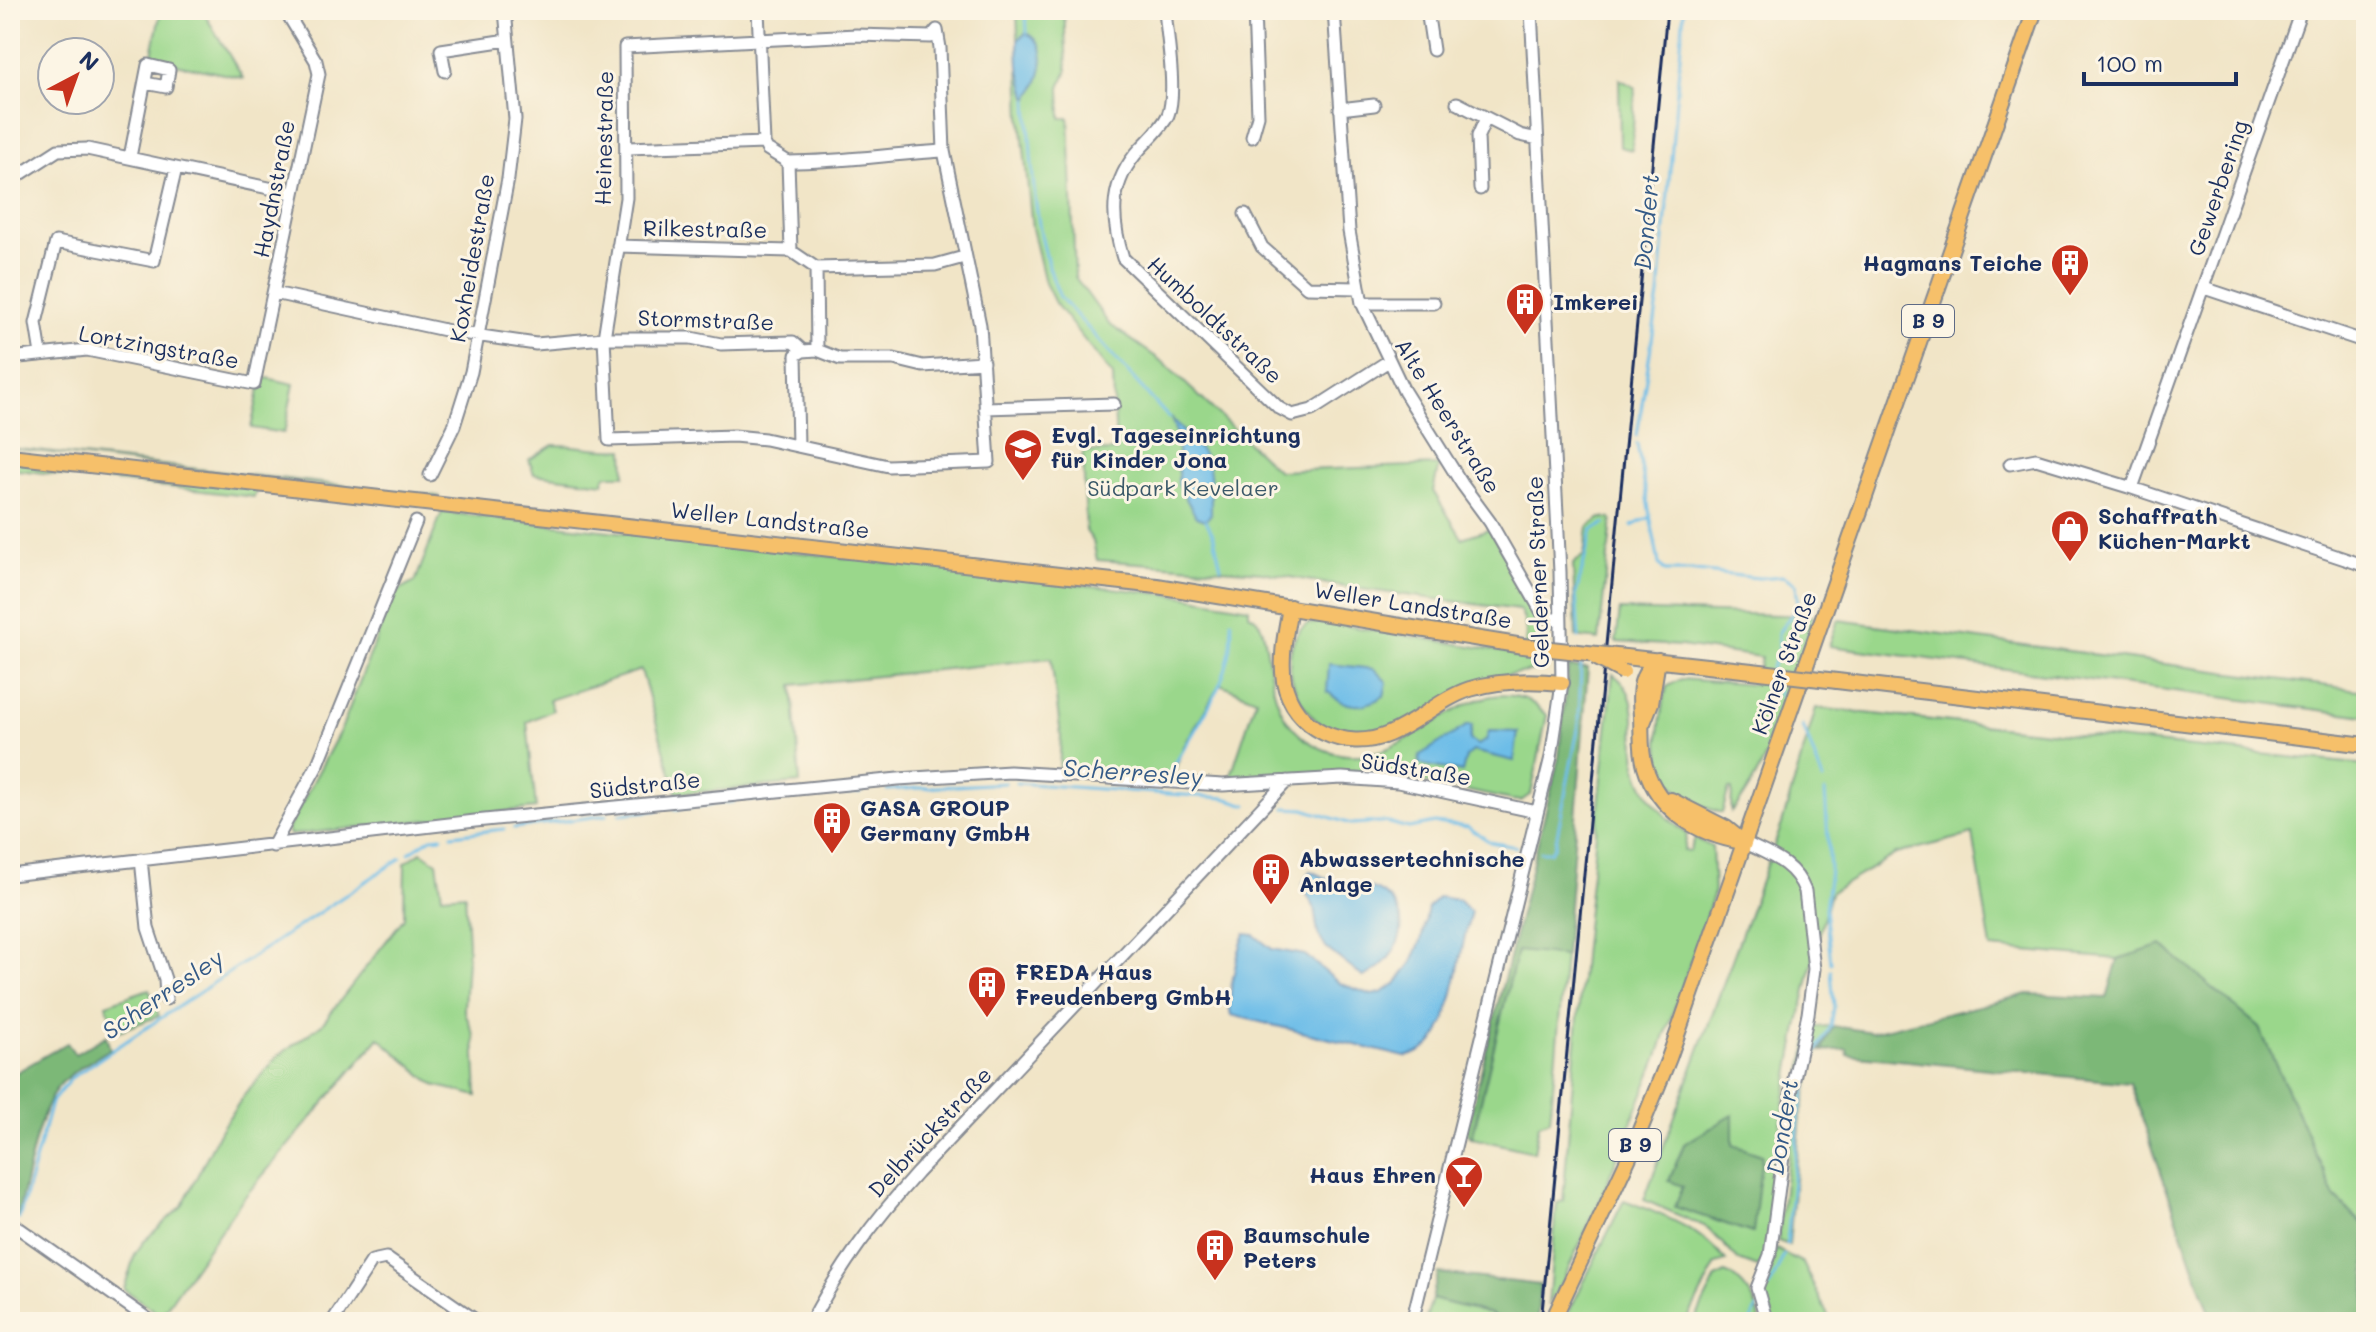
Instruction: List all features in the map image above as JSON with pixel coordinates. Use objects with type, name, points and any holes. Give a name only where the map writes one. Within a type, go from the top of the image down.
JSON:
[{"type":"main road","name":"Kölner Straße","points":[[1552,1322],[1630,1155],[1669,1058],[2035,10]]},
{"type":"main road","name":"Weller Landstraße","points":[[10,456],[1142,584],[1523,646],[1584,652],[1624,664]]},
{"type":"main road","points":[[1290,607],[1283,657],[1288,695],[1304,719],[1341,740],[1366,740],[1389,734],[1454,695],[1482,686],[1515,681],[1562,683]]},
{"type":"main road","points":[[1641,727],[1651,703],[1658,660]]},
{"type":"main road","points":[[1658,660],[1645,673],[1639,693],[1645,766],[1665,804],[1688,823],[1722,839],[1743,842]]},
{"type":"main road","points":[[1639,693],[1624,664],[1658,660],[2366,745]]},
{"type":"street","name":"Haydnstraße","points":[[254,384],[319,74],[316,61],[285,10]]},
{"type":"street","name":"Koxheidestraße","points":[[430,475],[454,426],[480,335],[515,119],[505,10]]},
{"type":"street","points":[[758,10],[764,143],[767,149],[788,162],[846,162],[876,155],[944,151]]},
{"type":"street","name":"Humboldtstraße","points":[[1165,10],[1171,102],[1164,122],[1126,164],[1116,184],[1118,242],[1123,258],[1212,346],[1292,415],[1312,410],[1387,362]]},
{"type":"street","points":[[1252,137],[1258,116],[1254,10]]},
{"type":"street","name":"Alte Heerstraße","points":[[1334,10],[1340,109],[1362,303],[1387,362],[1462,484],[1490,522],[1544,616],[1560,621]]},
{"type":"street","points":[[1427,10],[1433,50]]},
{"type":"street","name":"Gelderner Straße","points":[[1412,1322],[1537,812],[1558,717],[1562,683],[1531,10]]},
{"type":"street","name":"Gewerbering","points":[[2132,488],[2301,10]]},
{"type":"street","name":"Heinestraße","points":[[937,30],[944,151],[980,325],[989,462],[888,466],[798,446],[734,436],[609,440],[604,338],[626,198],[625,47],[759,41],[856,35],[931,37],[937,30]]},
{"type":"street","points":[[445,71],[441,50],[507,40]]},
{"type":"street","points":[[130,157],[145,83]]},
{"type":"street","points":[[1457,103],[1520,135],[1538,139]]},
{"type":"street","points":[[1340,109],[1374,105]]},
{"type":"street","points":[[1480,189],[1478,136],[1486,118]]},
{"type":"street","points":[[628,148],[764,143]]},
{"type":"street","points":[[10,181],[43,156],[58,150],[87,149],[292,193]]},
{"type":"street","points":[[788,162],[791,251],[816,268],[935,265],[964,257]]},
{"type":"street","points":[[41,354],[36,323],[56,242],[154,261],[176,168]]},
{"type":"street","points":[[1245,214],[1262,247],[1300,282],[1313,289],[1358,288]]},
{"type":"street","name":"Rilkestraße","points":[[618,246],[791,251]]},
{"type":"street","points":[[816,268],[817,350],[840,359],[894,359],[923,366],[983,362]]},
{"type":"street","name":"Gewerbering","points":[[2204,288],[2366,342]]},
{"type":"street","name":"Stormstraße","points":[[274,293],[536,344],[604,338],[691,338],[721,344],[793,342],[803,351],[817,350]]},
{"type":"street","name":"Alte Heerstraße","points":[[1362,303],[1434,303]]},
{"type":"street","name":"Lortzingstraße","points":[[10,358],[87,350],[254,384]]},
{"type":"street","points":[[798,446],[796,355],[803,351]]},
{"type":"street","points":[[985,408],[1114,404]]},
{"type":"street","points":[[2010,464],[2036,459],[2366,566]]},
{"type":"street","points":[[273,846],[318,764],[416,522]]},
{"type":"street","name":"Südstraße","points":[[10,875],[475,821],[982,773],[1223,785],[1342,778],[1398,782],[1537,812]]},
{"type":"street","name":"Delbrückstraße","points":[[811,1322],[835,1274],[866,1230],[1287,781]]},
{"type":"street","points":[[1743,842],[1780,859],[1801,879],[1814,969],[1792,1088],[1770,1255],[1757,1288],[1764,1312],[1763,1322]]},
{"type":"street","points":[[141,859],[148,928],[165,979],[166,999]]},
{"type":"street","points":[[10,1222],[152,1322]]},
{"type":"street","points":[[332,1322],[372,1261],[386,1258],[478,1322]]},
{"type":"green space","points":[[161,10],[202,10],[243,78],[151,59]]},
{"type":"green space","name":"Südpark Kevelaer","points":[[1017,10],[1064,10],[1067,70],[1060,88],[1061,118],[1069,118],[1075,277],[1109,324],[1163,362],[1278,471],[1439,465],[1433,491],[1462,538],[1489,529],[1543,619],[1539,620],[1537,658],[1551,660],[1545,668],[1504,676],[1422,716],[1379,732],[1338,732],[1323,726],[1311,715],[1294,684],[1290,667],[1291,650],[1296,636],[1307,624],[1323,622],[1523,657],[1525,627],[1519,610],[1345,587],[1262,572],[1097,560],[1093,541],[1086,531],[1083,452],[1116,451],[1113,376],[1055,303],[1045,283],[1032,228],[1021,119]]},
{"type":"green space","points":[[1619,79],[1635,87],[1632,150],[1620,147]]},
{"type":"green space","points":[[262,377],[294,384],[284,433],[251,428]]},
{"type":"green space","points":[[553,445],[624,449],[625,475],[606,475],[603,483],[534,474],[529,460]]},
{"type":"green space","points":[[10,448],[439,496],[438,499]]},
{"type":"green space","points":[[10,461],[257,489],[254,497],[10,469]]},
{"type":"green space","points":[[442,512],[1182,596],[1249,608],[1249,614],[1259,622],[1264,636],[1276,698],[1286,719],[1303,737],[1328,751],[1355,755],[1381,751],[1474,702],[1497,696],[1522,698],[1547,715],[1531,794],[1521,801],[1511,800],[1440,785],[1353,773],[1229,781],[1256,699],[1220,684],[1184,746],[1173,779],[1059,770],[1061,736],[1051,658],[793,685],[800,783],[677,794],[641,670],[549,700],[553,710],[527,722],[536,808],[290,835],[288,829],[342,727],[394,593],[415,582]]},
{"type":"green space","points":[[1601,518],[1612,519],[1599,640],[1576,637],[1573,564],[1584,555],[1588,527]]},
{"type":"green space","points":[[1620,610],[1814,616],[1770,747],[1745,794],[1731,812],[1732,789],[1729,789],[1722,813],[1699,804],[1670,780],[1659,748],[1662,709],[1667,687],[1681,679],[1755,685],[1761,657],[1681,646],[1616,642]]},
{"type":"green space","points":[[1838,620],[2366,691],[2366,716],[1829,646]]},
{"type":"green space","points":[[1568,667],[1588,668],[1565,956],[1517,951],[1472,1138],[1466,1132],[1559,757]]},
{"type":"green space","points":[[1613,674],[1623,683],[1633,706],[1635,759],[1646,791],[1657,807],[1687,834],[1684,850],[1690,851],[1695,838],[1712,847],[1714,893],[1658,1056],[1600,1200],[1548,1305],[1557,1203],[1563,1201],[1583,956]]},
{"type":"green space","points":[[1816,708],[2366,765],[2366,1227],[2335,1197],[2259,1027],[2162,946],[2118,959],[1991,948],[1973,834],[1896,854],[1830,893],[1794,1047],[1779,1140],[1772,1225],[1769,1242],[1758,1267],[1738,1260],[1708,1228],[1644,1200],[1782,824]],"holes":[[[1683,1186],[1752,1233],[1675,1207]]]},
{"type":"green space","points":[[421,852],[437,862],[442,896],[465,894],[468,943],[464,1009],[474,1036],[477,1096],[434,1085],[379,1038],[241,1201],[161,1315],[124,1289],[135,1254],[145,1240],[182,1206],[221,1129],[245,1094],[278,1056],[322,1024],[404,918],[405,863]]},
{"type":"green space","points":[[2162,945],[2259,1027],[2335,1197],[2366,1228],[2366,1322],[2213,1322],[2130,1083],[1848,1055],[1847,1049],[1821,1051],[1833,1026],[1872,1032],[2028,994],[2107,998],[2118,959]]},
{"type":"green space","points":[[1517,950],[1565,956],[1550,1120],[1539,1124],[1534,1152],[1472,1138]]},
{"type":"green space","points":[[149,989],[159,1016],[116,1032],[106,1004]]},
{"type":"green space","points":[[1833,1026],[1815,1057],[1801,1116],[1789,1245],[1778,1241],[1793,1115],[1811,1027]]},
{"type":"green space","points":[[106,1036],[110,1049],[67,1078],[48,1104],[37,1135],[17,1217],[10,1212],[10,1076],[67,1043],[75,1054]]},
{"type":"green space","points":[[1733,1115],[1733,1145],[1762,1155],[1753,1233],[1675,1207],[1683,1186],[1669,1181],[1684,1144]]},
{"type":"green space","points":[[1624,1200],[1692,1231],[1726,1261],[1716,1264],[1686,1322],[1564,1322]]},
{"type":"green space","points":[[1776,1249],[1803,1263],[1831,1322],[1766,1322],[1762,1289]]},
{"type":"green space","points":[[1438,1273],[1540,1285],[1537,1322],[1500,1322],[1491,1314],[1432,1299]]},
{"type":"green space","points":[[1725,1273],[1749,1293],[1760,1322],[1694,1322],[1716,1278]]},
{"type":"green space","points":[[1432,1299],[1491,1314],[1500,1322],[1425,1322]]},
{"type":"water","points":[[1026,33],[1035,39],[1042,54],[1040,74],[1028,100],[1019,67],[1018,40]]},
{"type":"water","points":[[1171,418],[1206,459],[1211,514],[1206,520],[1196,517],[1178,484],[1178,439]]},
{"type":"water","points":[[1329,664],[1374,669],[1387,682],[1384,696],[1362,705],[1348,704],[1334,697],[1327,691]]},
{"type":"water","points":[[1472,725],[1470,740],[1478,745],[1486,740],[1489,731],[1518,732],[1514,761],[1473,751],[1466,757],[1462,772],[1419,764],[1420,755]]},
{"type":"water","points":[[1310,871],[1336,882],[1377,890],[1391,900],[1398,911],[1400,936],[1395,949],[1376,970],[1363,977],[1326,948],[1318,934],[1314,907],[1302,885]]},
{"type":"water","points":[[1438,897],[1458,900],[1471,912],[1443,1025],[1436,1038],[1422,1050],[1405,1057],[1231,1015],[1231,987],[1245,934],[1254,935],[1272,949],[1305,955],[1339,983],[1372,995],[1396,984],[1412,962],[1421,941],[1428,908]]},
{"type":"waterway","points":[[1026,10],[1027,33]]},
{"type":"waterway","name":"Dondert","points":[[1637,436],[1659,295],[1684,10]]},
{"type":"waterway","points":[[1028,100],[1039,225],[1060,297],[1169,418]]},
{"type":"waterway","name":"Dondert","points":[[1637,444],[1659,564],[1665,571],[1758,578],[1783,576],[1796,584],[1798,606],[1778,633],[1778,655],[1771,668]]},
{"type":"waterway","name":"Scherresley","points":[[1632,526],[1650,517]]},
{"type":"waterway","points":[[1206,520],[1214,537],[1221,567]]},
{"type":"waterway","name":"Scherresley","points":[[1579,638],[1576,594],[1592,530],[1605,524]]},
{"type":"waterway","points":[[1168,777],[1220,683],[1231,642],[1231,621]]},
{"type":"waterway","name":"Scherresley","points":[[1541,852],[1550,852],[1555,846],[1579,724],[1581,664]]},
{"type":"waterway","name":"Dondert","points":[[1770,679],[1780,696]]},
{"type":"waterway","name":"Dondert","points":[[1803,726],[1823,780]]},
{"type":"waterway","name":"Scherresley","points":[[887,790],[1005,783]]},
{"type":"waterway","name":"Scherresley","points":[[1016,783],[1225,798],[1247,805]]},
{"type":"waterway","name":"Dondert","points":[[1825,792],[1830,870],[1825,909],[1831,963]]},
{"type":"waterway","name":"Scherresley","points":[[808,797],[861,793]]},
{"type":"waterway","name":"Scherresley","points":[[749,800],[785,798]]},
{"type":"waterway","name":"Scherresley","points":[[675,809],[733,802]]},
{"type":"waterway","name":"Scherresley","points":[[1285,808],[1304,809],[1351,824],[1384,822],[1409,828],[1435,823],[1468,827],[1490,842],[1516,847]]},
{"type":"waterway","name":"Scherresley","points":[[620,814],[659,810]]},
{"type":"waterway","name":"Scherresley","points":[[514,828],[607,815]]},
{"type":"waterway","name":"Scherresley","points":[[452,835],[504,829]]},
{"type":"waterway","name":"Scherresley","points":[[409,853],[431,838],[442,837]]},
{"type":"waterway","name":"Scherresley","points":[[19,1219],[51,1103],[71,1078],[401,858]]},
{"type":"waterway","name":"Dondert","points":[[1787,1244],[1799,1116],[1813,1058],[1831,1026],[1834,1006],[1831,971]]},
{"type":"waterway","name":"Scherresley","points":[[10,1253],[14,1237]]},
{"type":"waterway","name":"Dondert","points":[[1769,1288],[1784,1255]]},
{"type":"waterway","name":"Dondert","points":[[1750,1322],[1757,1308]]},
{"type":"railway","points":[[1541,1322],[1667,10]]},
{"type":"place","name":"Hagmans Teiche","points":[[2070,297]]},
{"type":"place","name":"Imkerei","points":[[1525,336]]},
{"type":"place","name":"Evgl. Tageseinrichtung für Kinder Jona","points":[[1023,482]]},
{"type":"place","name":"Schaffrath Küchen-Markt","points":[[2070,563]]},
{"type":"place","name":"GASA GROUP Germany GmbH","points":[[832,855]]},
{"type":"place","name":"Abwassertechnische Anlage","points":[[1271,906]]},
{"type":"place","name":"FREDA Haus Freudenberg GmbH","points":[[987,1019]]},
{"type":"place","name":"Haus Ehren","points":[[1464,1209]]},
{"type":"place","name":"Baumschule Peters","points":[[1215,1282]]}]
